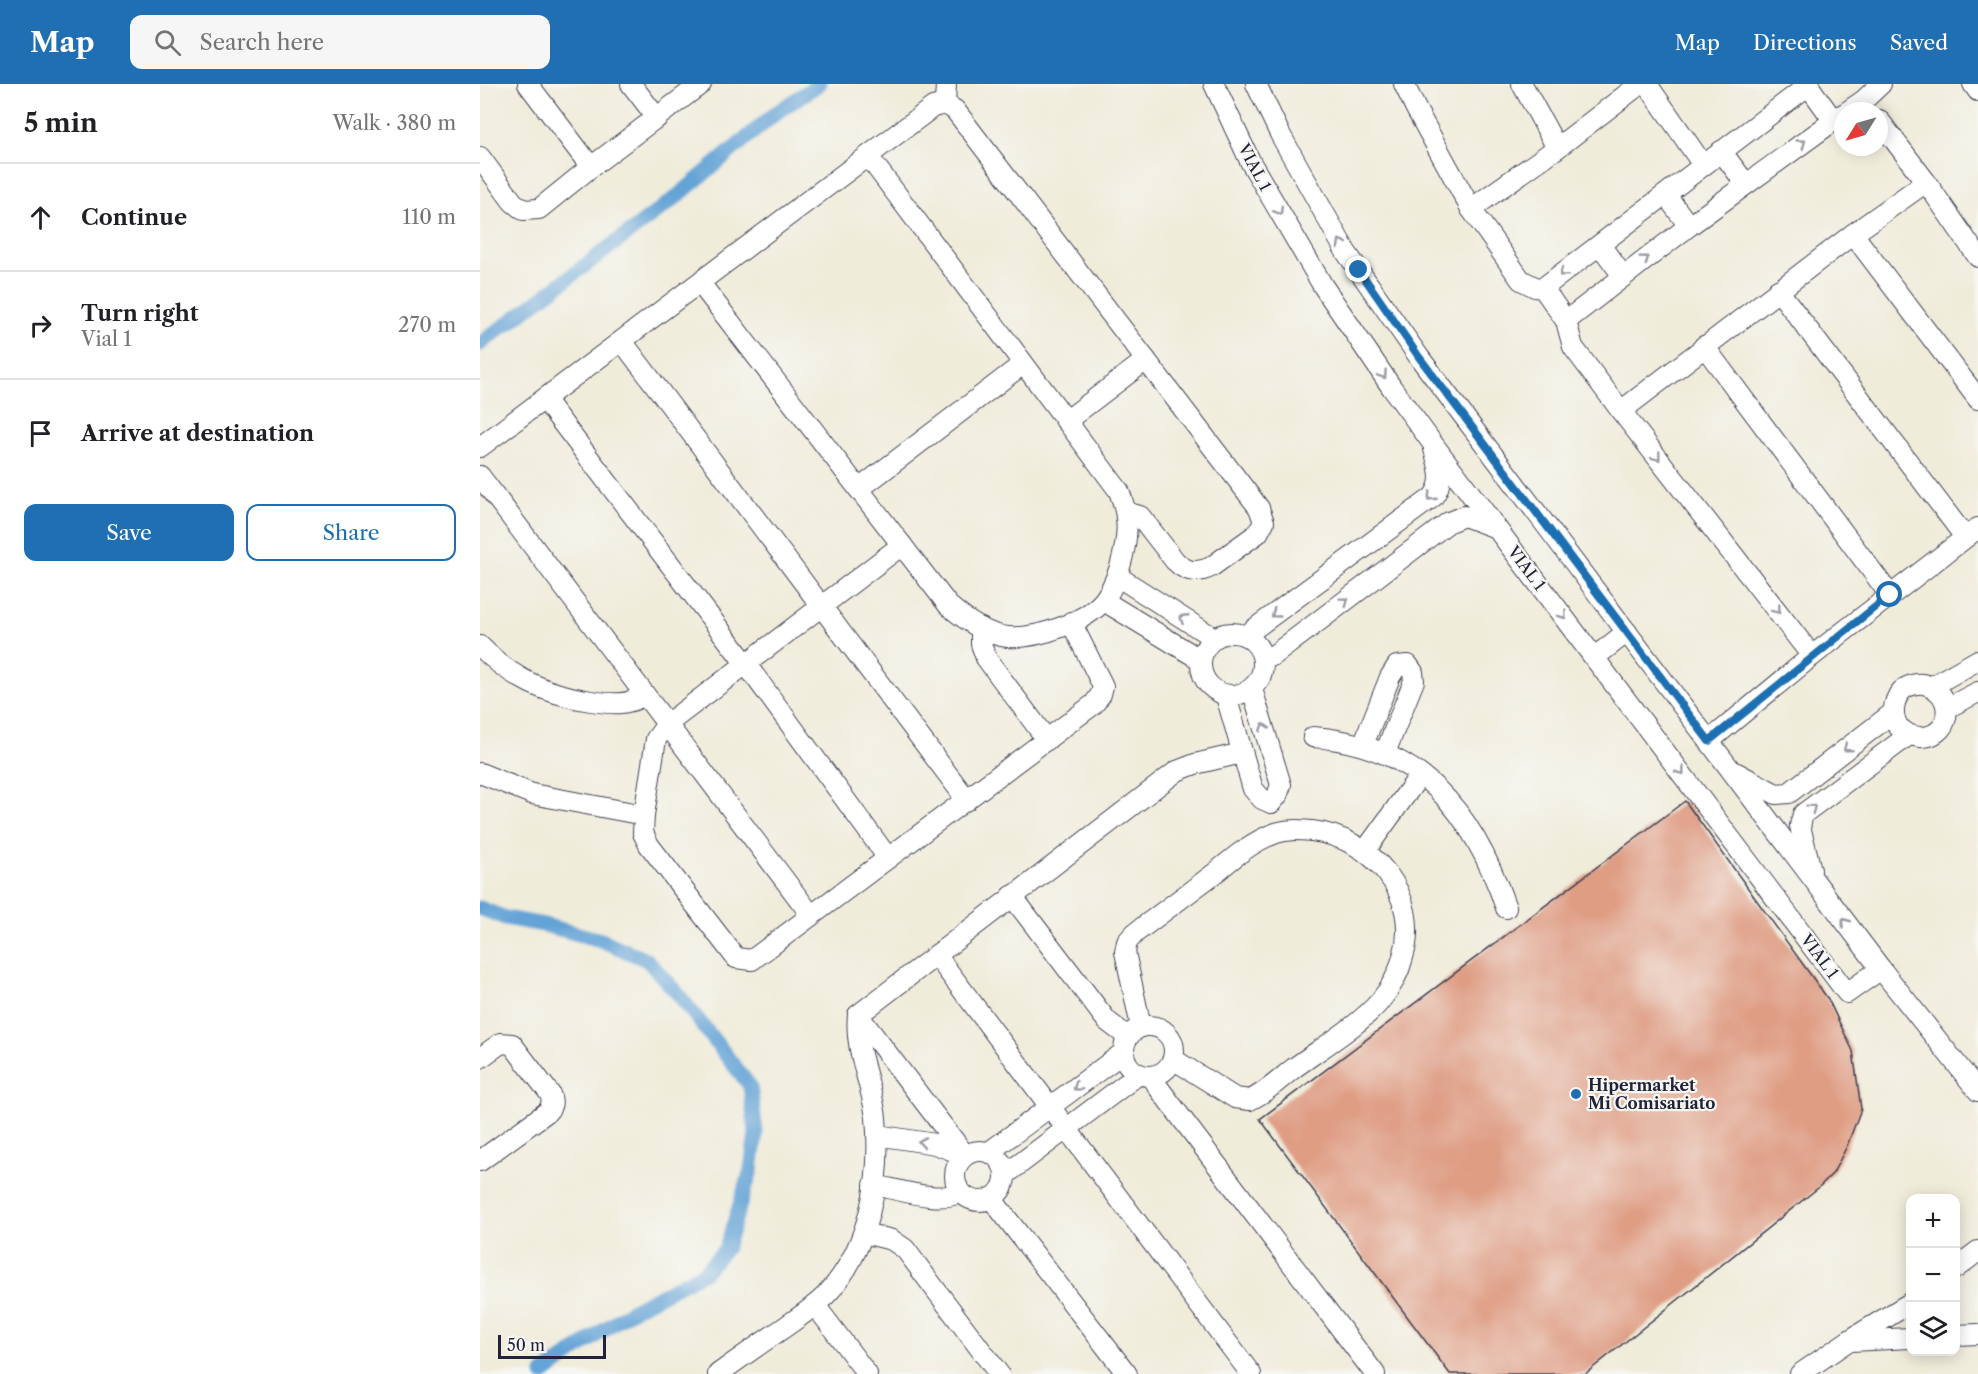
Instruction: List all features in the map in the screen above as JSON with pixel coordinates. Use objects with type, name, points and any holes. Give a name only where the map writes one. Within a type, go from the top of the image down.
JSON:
[{"type":"street","points":[[528,84],[591,167]]},
{"type":"street","points":[[631,84],[657,118]]},
{"type":"street","points":[[480,157],[513,202],[523,210],[539,209],[701,84]]},
{"type":"street","points":[[945,104],[946,84]]},
{"type":"street","name":"VIAL 1","points":[[1214,84],[1251,163],[1323,286],[1392,388],[1496,528],[1847,993],[1881,969]]},
{"type":"street","points":[[1256,84],[1280,134],[1346,252],[1419,357],[1881,969],[1978,1091]]},
{"type":"street","points":[[1404,84],[1471,209],[1521,280],[1543,288],[1809,85],[1837,102]]},
{"type":"street","points":[[1522,84],[1557,148]]},
{"type":"street","points":[[1471,209],[1557,148],[1640,84]]},
{"type":"street","points":[[1647,84],[1703,165]]},
{"type":"street","points":[[1862,102],[1881,84]]},
{"type":"street","points":[[1972,84],[1978,91]]},
{"type":"street","points":[[480,447],[933,107],[945,104],[955,110],[1259,508],[1264,522],[1258,533],[1239,547],[1211,567],[1195,572],[1180,566],[1175,561],[1140,516],[1126,512]]},
{"type":"street","points":[[1566,321],[1689,226],[1834,123]]},
{"type":"street","points":[[1888,132],[1978,257]]},
{"type":"street","points":[[1721,151],[1746,184]]},
{"type":"street","points":[[700,283],[948,605],[969,622],[1008,637],[1043,633],[1091,611],[1104,601],[1117,576],[1127,540],[1126,512],[1119,491],[868,156]]},
{"type":"street","points":[[1620,411],[1778,290],[1926,182]]},
{"type":"street","points":[[1666,195],[1689,226]]},
{"type":"street","points":[[1853,234],[1978,399]]},
{"type":"street","points":[[1600,245],[1623,276]]},
{"type":"street","points":[[1543,288],[1566,321],[1573,347],[1620,411],[1812,656]]},
{"type":"street","points":[[1709,741],[1812,656],[1972,533],[1778,290]]},
{"type":"street","points":[[622,341],[967,800]]},
{"type":"street","points":[[1704,346],[1890,595]]},
{"type":"street","points":[[1066,421],[1146,360]]},
{"type":"street","points":[[859,489],[1023,364]]},
{"type":"street","points":[[544,399],[746,664],[888,858]]},
{"type":"street","points":[[1247,636],[1433,497],[1441,487],[1433,444]]},
{"type":"street","points":[[480,476],[811,915]]},
{"type":"street","points":[[1263,660],[1274,655],[1449,522],[1464,516],[1496,528]]},
{"type":"street","points":[[902,545],[666,724],[656,739],[644,815],[643,827],[646,840],[736,958],[752,960],[1094,704],[1103,686],[1071,622]]},
{"type":"street","points":[[1117,576],[1214,638]]},
{"type":"street","points":[[1104,601],[1201,660]]},
{"type":"street","points":[[981,628],[981,644],[986,658],[1047,740]]},
{"type":"street","points":[[1595,657],[1627,632]]},
{"type":"street","points":[[1225,633],[1247,636],[1260,650],[1263,670],[1259,681],[1252,689],[1243,694],[1226,696],[1212,689],[1205,681],[1201,670],[1201,660],[1205,647],[1214,638],[1225,633]]},
{"type":"street","points":[[480,646],[504,667],[540,689],[609,704],[624,704],[645,695]]},
{"type":"street","points":[[1932,686],[1978,660]]},
{"type":"street","points":[[1363,745],[1394,669],[1401,664],[1408,665],[1413,672],[1414,681],[1385,753]]},
{"type":"street","points":[[1918,684],[1932,686],[1943,695],[1947,708],[1945,722],[1936,733],[1923,737],[1909,735],[1898,726],[1894,712],[1896,699],[1905,688],[1918,684]]},
{"type":"street","points":[[1252,689],[1281,785],[1277,796],[1271,803]]},
{"type":"street","points":[[1947,708],[1978,692]]},
{"type":"street","points":[[1226,696],[1253,789],[1262,799],[1271,803]]},
{"type":"street","points":[[1730,769],[1776,794],[1789,793],[1894,712]]},
{"type":"street","points":[[1814,881],[1800,826],[1803,814],[1909,735]]},
{"type":"street","points":[[1313,737],[1363,745],[1385,753],[1420,775],[1450,802],[1468,825],[1488,859],[1506,908]]},
{"type":"street","points":[[718,1374],[739,1368],[815,1305],[838,1280],[864,1233],[874,1185],[877,1135],[874,1100],[857,1035],[858,1015],[1177,771],[1195,764],[1242,753]]},
{"type":"street","points":[[480,773],[532,794],[644,815]]},
{"type":"street","points":[[1365,851],[1420,775]]},
{"type":"street","points":[[1271,803],[1278,832]]},
{"type":"street","points":[[1173,1059],[1235,1098],[1250,1100],[1335,1038],[1379,1002],[1398,972],[1405,949],[1407,930],[1403,907],[1390,878],[1378,861],[1347,841],[1320,832],[1297,830],[1278,832],[1241,852],[1130,937],[1125,952],[1131,1039],[1128,1065],[1146,1075],[1158,1087],[1375,1374]]},
{"type":"street","points":[[1012,896],[1107,1021],[1131,1039]]},
{"type":"street","points":[[936,955],[1251,1374]]},
{"type":"street","points":[[858,1015],[965,1155]]},
{"type":"street","points":[[988,1152],[1050,1107],[1131,1039],[1150,1026],[1167,1033],[1174,1050],[1173,1059],[1168,1067],[1161,1073],[1146,1075],[1005,1175]]},
{"type":"street","points":[[480,1058],[501,1044],[512,1044],[550,1094],[552,1101],[547,1112],[480,1161]]},
{"type":"street","points":[[877,1135],[935,1144],[965,1155]]},
{"type":"street","points":[[980,1150],[988,1152],[997,1157],[1003,1165],[1005,1175],[1001,1188],[991,1198],[975,1200],[961,1192],[954,1177],[955,1168],[965,1155],[980,1150]]},
{"type":"street","points":[[874,1185],[940,1197],[961,1192]]},
{"type":"street","points":[[991,1198],[1127,1374]]},
{"type":"street","points":[[864,1233],[892,1240],[904,1249],[999,1374]]},
{"type":"street","points":[[1960,1265],[1978,1251]]},
{"type":"street","points":[[815,1305],[867,1374]]},
{"type":"street","points":[[1800,1374],[1848,1341],[1906,1306]]},
{"type":"street","points":[[1960,1335],[1978,1334]]},
{"type":"street","points":[[1848,1341],[1906,1338]]},
{"type":"building","name":"Hipermarket Mi Comisariato","points":[[1685,801],[1828,999],[1853,1051],[1861,1109],[1847,1146],[1833,1173],[1818,1188],[1585,1374],[1450,1374],[1260,1119]]},
{"type":"waterway","points":[[480,344],[674,199],[776,113],[819,84]]},
{"type":"waterway","points":[[480,908],[505,918],[544,925],[601,940],[647,960],[678,994],[750,1086],[756,1133],[751,1170],[726,1248],[704,1272],[629,1312],[543,1374]]},
{"type":"place","name":"Hipermarket Mi Comisariato","points":[[1576,1094]]},
{"type":"route","points":[[1359,270],[1419,357],[1709,741],[1890,595]]}]
